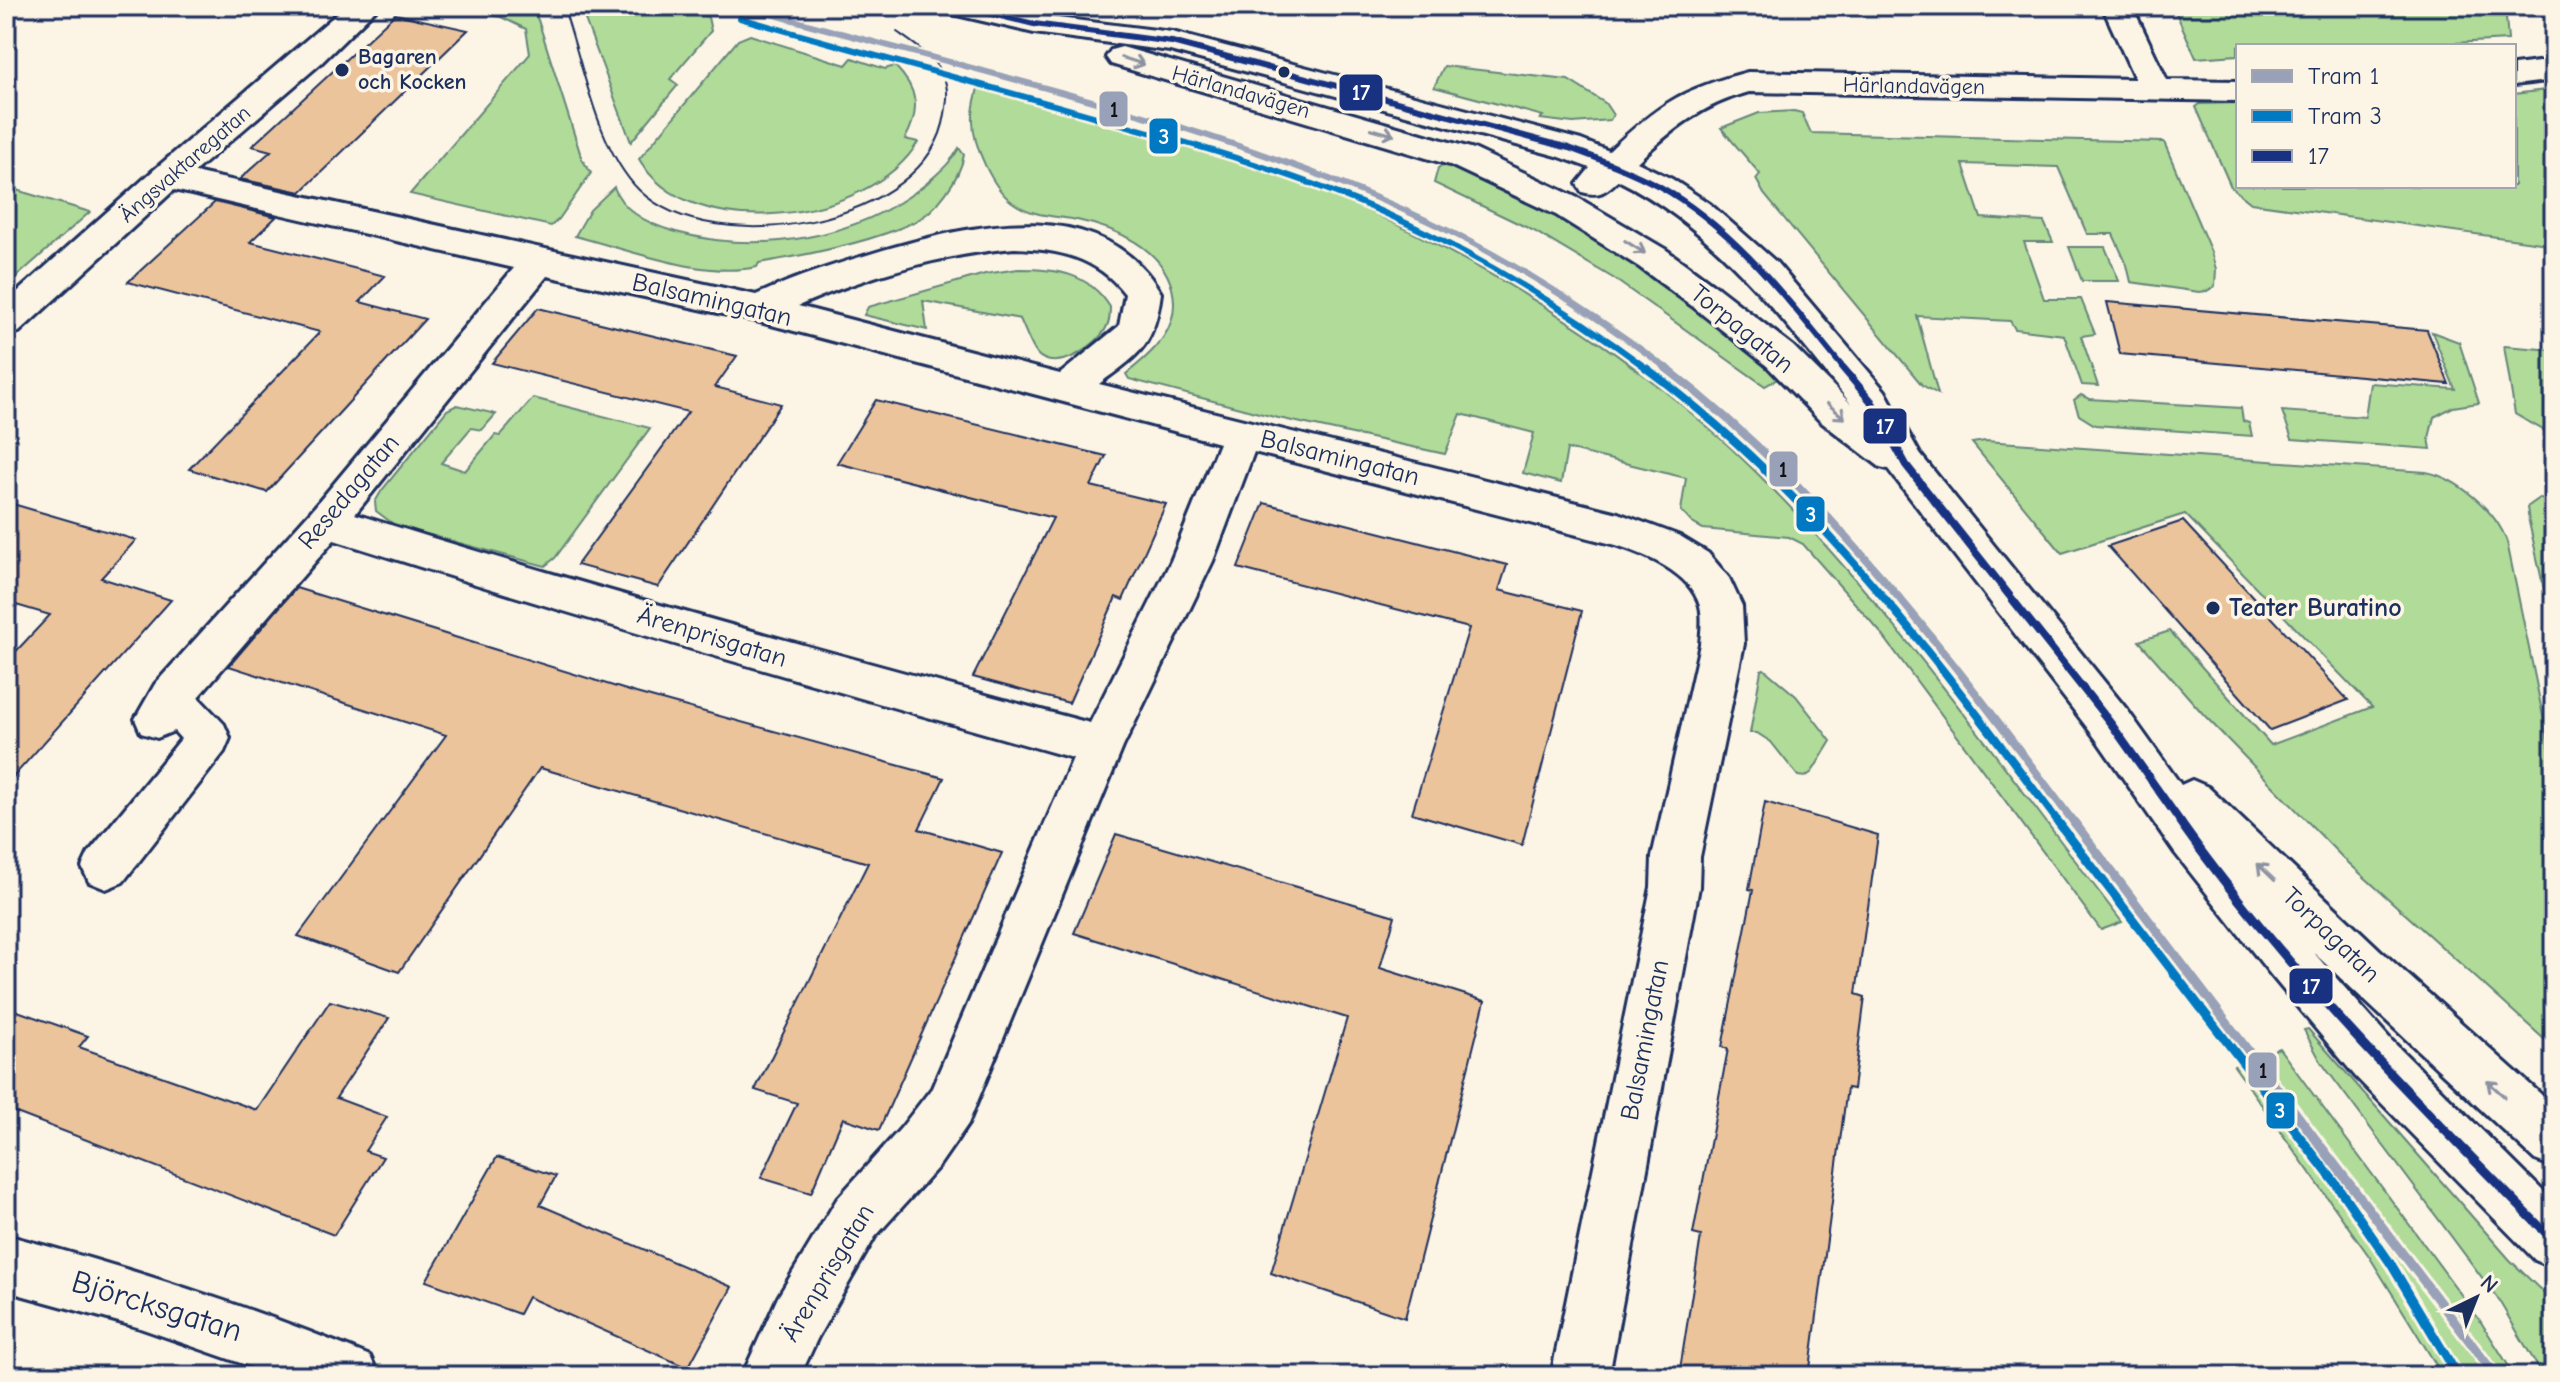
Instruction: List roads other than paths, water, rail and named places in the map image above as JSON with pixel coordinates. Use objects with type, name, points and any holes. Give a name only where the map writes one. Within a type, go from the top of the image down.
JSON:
[{"type":"street","name":"Ängsvaktaregatan","points":[[6,323],[167,177],[309,57],[364,6]]},
{"type":"street","name":"Härlandavägen","points":[[959,6],[1034,24],[1154,67],[1462,157],[1568,207],[1689,104],[1708,93],[1748,82],[2236,91]]},
{"type":"street","points":[[2117,6],[2156,90]]},
{"type":"street","name":"Härlandavägen","points":[[1034,24],[1121,33],[1177,32],[1615,165]]},
{"type":"street","points":[[2516,75],[2554,70]]},
{"type":"street","name":"Torpagatan","points":[[1615,165],[1660,187],[1698,212],[1763,271],[1871,401],[1906,465],[2112,725],[2192,838],[2288,959],[2364,1048],[2554,1241]]},
{"type":"street","name":"Balsamingatan","points":[[167,177],[760,309],[1618,529],[1662,544],[1686,557],[1711,583],[1722,609],[1722,644],[1676,857],[1675,887],[1580,1376]]},
{"type":"street","name":"Torpagatan","points":[[1568,207],[1652,258],[1705,297],[1780,356],[1834,411],[1906,465]]},
{"type":"street","points":[[760,309],[798,308],[852,299],[1053,239],[1082,245],[1123,268],[1143,293],[1138,326],[1119,350],[1082,373],[1067,390]]},
{"type":"street","name":"Resedagatan","points":[[106,867],[208,738],[164,708],[326,521],[539,262]]},
{"type":"street","name":"Ärenprisgatan","points":[[771,1376],[798,1317],[856,1218],[920,1147],[950,1106],[1101,746],[1192,561],[1242,433]]},
{"type":"street","name":"Ärenprisgatan","points":[[326,521],[484,571],[648,617],[714,640],[1101,746]]},
{"type":"street","name":"Torpagatan","points":[[2112,725],[2363,967],[2554,1141]]},
{"type":"street","name":"Björcksgatan","points":[[6,1263],[177,1310],[266,1341],[350,1376]]},
{"type":"tram line","points":[[563,6],[601,128],[624,172],[639,190],[672,212],[715,224],[764,227],[813,221],[860,206],[901,183],[930,152],[945,114],[947,96],[946,82],[930,58],[897,32]]},
{"type":"tram line","name":"1","points":[[743,6],[1219,140],[1377,198],[1480,247],[1558,292],[1632,342],[1704,397],[1819,505],[1909,608],[2496,1376]]},
{"type":"tram line","name":"3","points":[[740,18],[1179,141],[1321,188],[1390,216],[1505,274],[1560,307],[1665,382],[1715,422],[1808,511],[1917,636],[2336,1184],[2391,1264],[2458,1376]]},
{"type":"place","name":"Bagaren och Kocken","points":[[342,70]]},
{"type":"place","name":"Teater Buratino","points":[[2213,608]]}]
